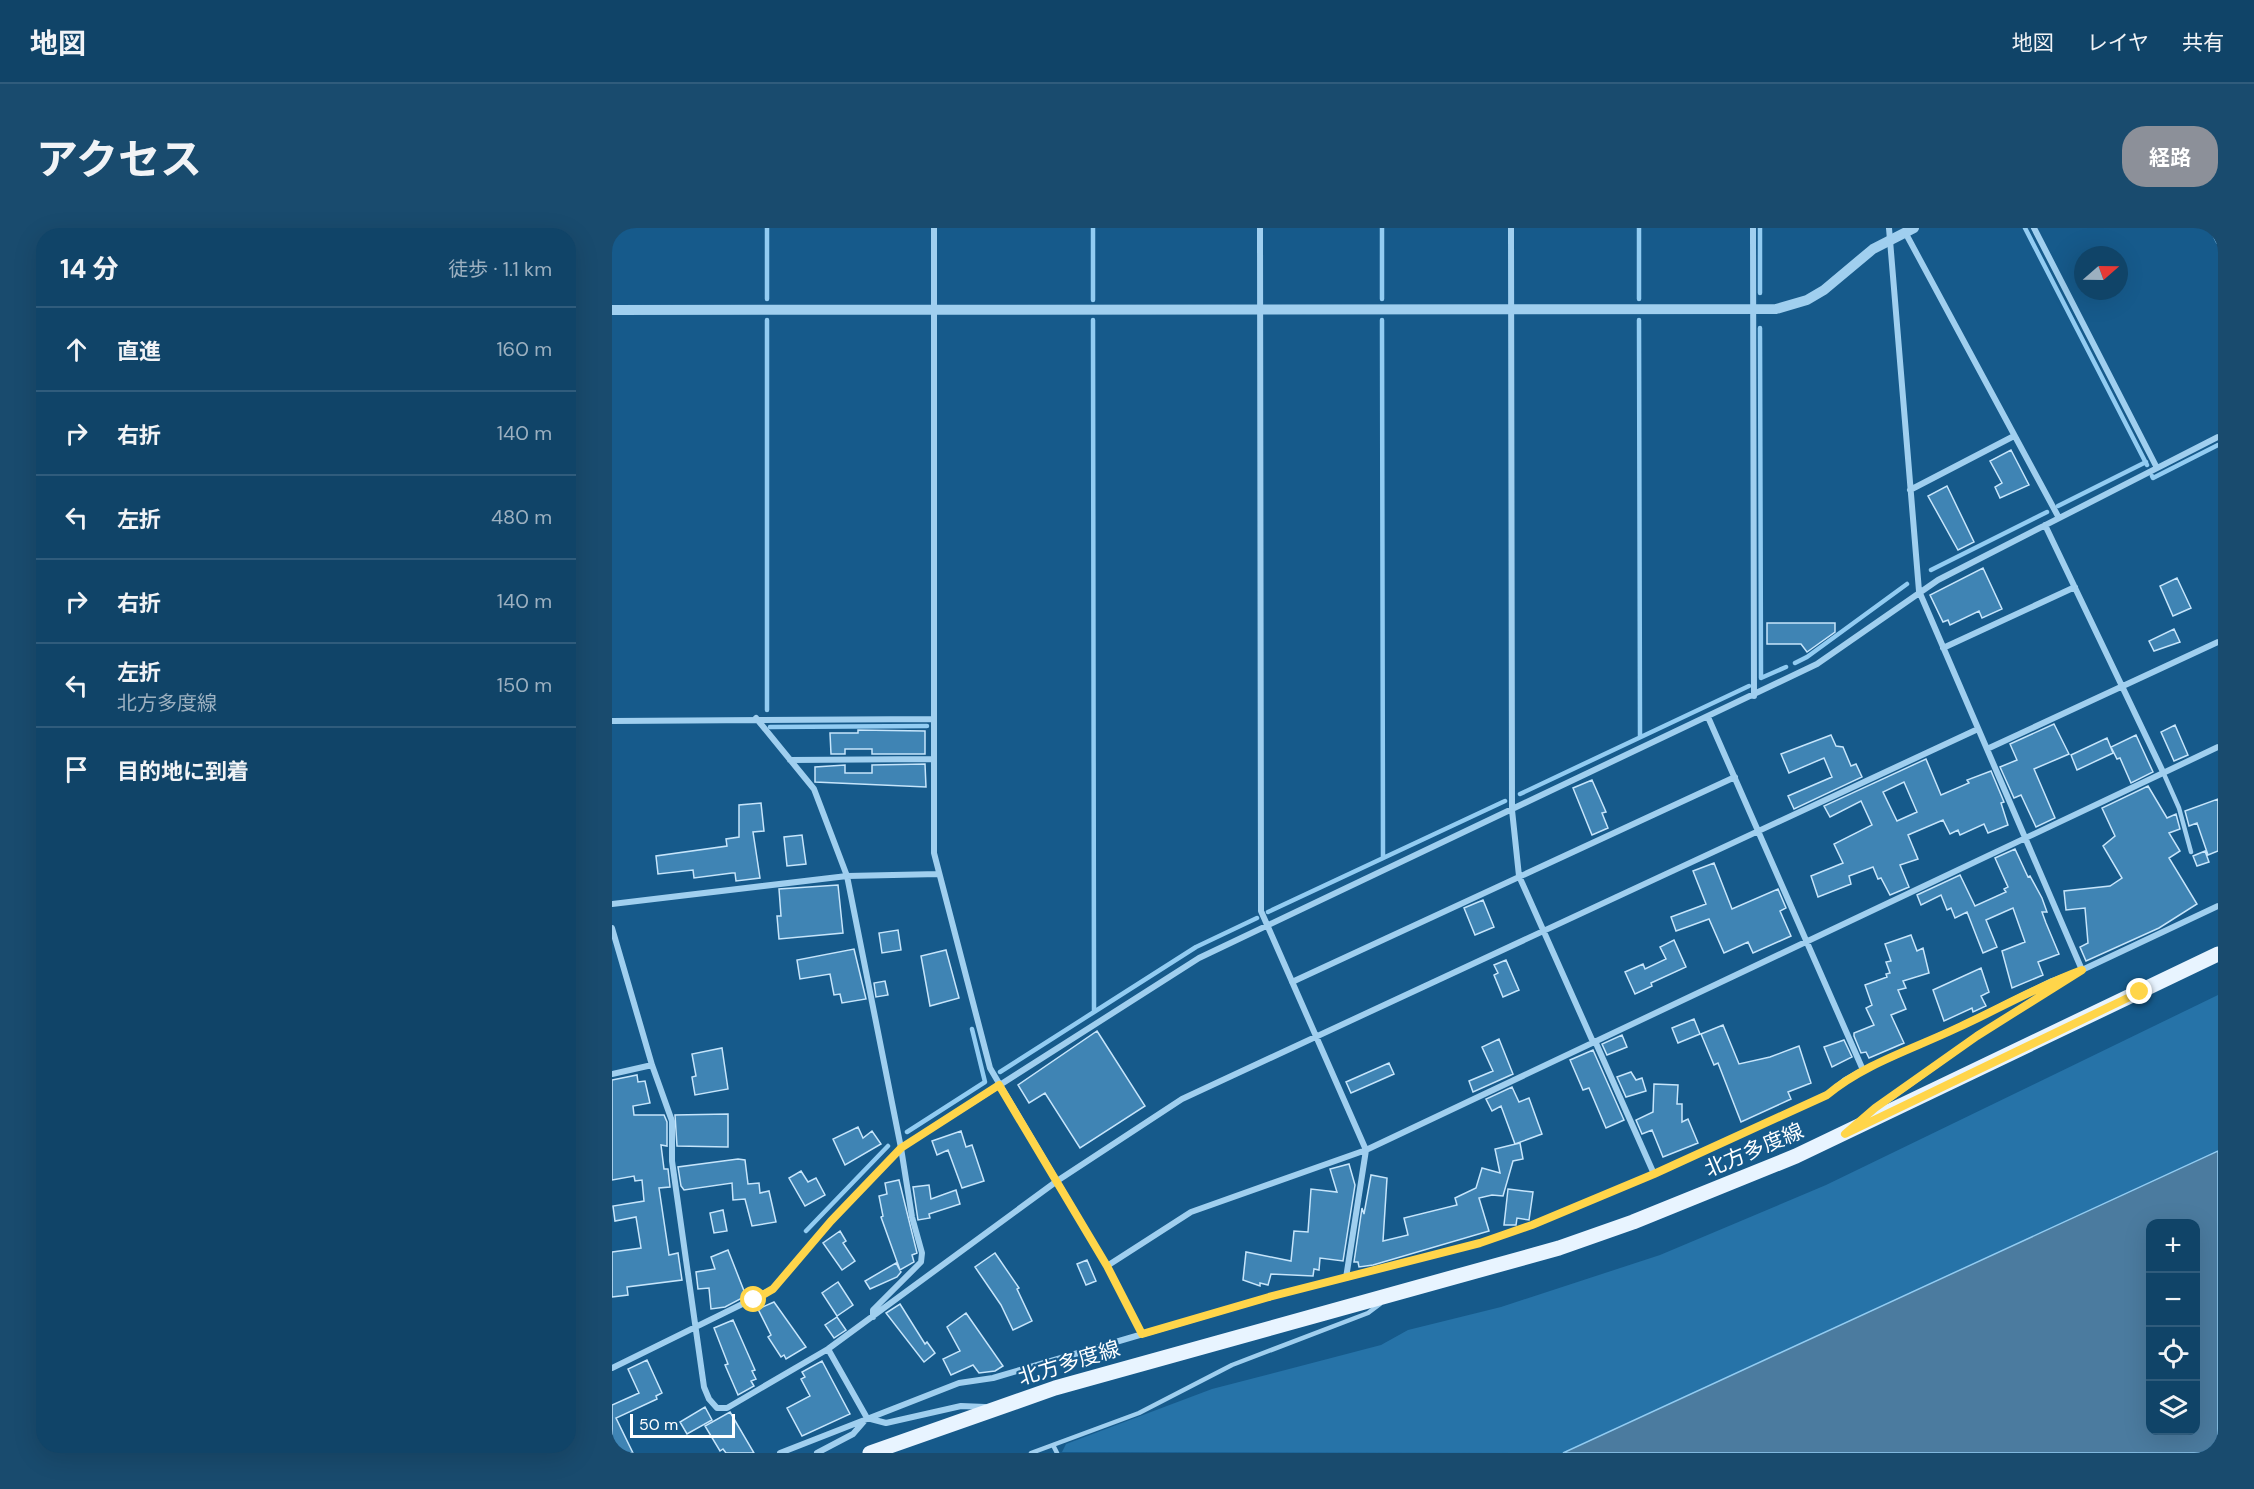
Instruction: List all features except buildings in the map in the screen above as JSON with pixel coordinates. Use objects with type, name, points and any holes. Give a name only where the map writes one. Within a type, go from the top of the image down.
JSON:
[{"type":"main road","name":"北方多度線","points":[[870,1453],[1055,1388],[1195,1347],[1390,1296],[1559,1248],[1622,1225],[1730,1184],[1845,1134],[2218,954]]},
{"type":"street","points":[[934,228],[934,854],[990,1068],[1107,1266],[1142,1334]]},
{"type":"street","points":[[1260,228],[1261,911],[1366,1150],[1346,1278]]},
{"type":"street","points":[[1511,228],[1512,810],[1520,876],[1654,1174]]},
{"type":"street","points":[[1753,228],[1754,696]]},
{"type":"street","points":[[1889,228],[1919,591],[2082,970]]},
{"type":"street","points":[[2034,228],[2157,468]]},
{"type":"street","points":[[612,310],[1776,309],[1807,300],[1824,290],[1874,249],[1910,230],[2014,436],[2059,518]]},
{"type":"street","points":[[1910,490],[2014,436]]},
{"type":"street","points":[[612,1368],[773,1289],[831,1221],[901,1148],[1199,958],[1754,696],[1817,664],[1919,591],[2218,436]]},
{"type":"street","points":[[2045,525],[2163,772]]},
{"type":"street","points":[[1943,648],[2075,587]]},
{"type":"street","points":[[1987,749],[2218,642]]},
{"type":"street","points":[[1708,717],[1863,1070]]},
{"type":"street","points":[[612,721],[756,718],[934,719]]},
{"type":"street","points":[[756,718],[814,789],[846,876],[901,1148],[912,1217],[922,1253],[921,1262],[873,1310],[873,1317]]},
{"type":"street","points":[[612,928],[652,1065],[672,1121],[672,1161],[704,1387],[709,1400],[717,1408],[728,1408],[828,1349],[1057,1181],[1182,1099],[1978,729]]},
{"type":"street","points":[[1107,1266],[1191,1212],[1366,1150],[2218,747]]},
{"type":"street","points":[[790,760],[934,759]]},
{"type":"street","points":[[1292,982],[1735,777]]},
{"type":"street","points":[[612,904],[846,876],[939,874]]},
{"type":"street","points":[[780,1453],[959,1383],[993,1378],[1269,1297],[1480,1243],[1532,1225],[1654,1174],[1827,1095],[1845,1080],[1863,1070],[2218,906]]},
{"type":"street","points":[[1845,1134],[1875,1108],[1977,1036],[2082,970]]},
{"type":"street","points":[[612,1074],[652,1065]]},
{"type":"street","points":[[828,1349],[867,1418],[885,1423],[961,1406],[998,1408]]},
{"type":"street","points":[[817,1453],[853,1434],[867,1418]]},
{"type":"lane","points":[[2163,772],[2179,808],[2190,852]]},
{"type":"lane","points":[[1031,1453],[1139,1413],[1232,1365],[1368,1313],[1390,1296]]},
{"type":"lane","points":[[1053,1445],[1057,1453]]},
{"type":"shaded area","points":[[2218,995],[2218,1151],[1563,1453],[1062,1452],[1066,1444],[1212,1389],[1381,1345],[1408,1330],[1501,1307],[1660,1255],[1826,1185]]},
{"type":"shaded area","points":[[2218,1151],[2218,1453],[1563,1453]]},
{"type":"waterway","points":[[767,228],[767,299]]},
{"type":"waterway","points":[[1093,228],[1093,300]]},
{"type":"waterway","points":[[1382,228],[1382,299]]},
{"type":"waterway","points":[[1639,228],[1639,299]]},
{"type":"waterway","points":[[1760,228],[1760,293]]},
{"type":"waterway","points":[[2025,228],[2147,465]]},
{"type":"waterway","points":[[2211,228],[2218,242]]},
{"type":"waterway","points":[[767,320],[767,710]]},
{"type":"waterway","points":[[1000,1072],[1094,1012],[1093,320]]},
{"type":"waterway","points":[[1382,320],[1383,858]]},
{"type":"waterway","points":[[1639,320],[1640,736]]},
{"type":"waterway","points":[[1760,328],[1761,678],[1786,667]]},
{"type":"waterway","points":[[2152,476],[2153,478],[2218,445]]},
{"type":"waterway","points":[[2058,506],[2146,462]]},
{"type":"waterway","points":[[1931,570],[2047,512]]},
{"type":"waterway","points":[[1795,663],[1807,657],[1907,584]]},
{"type":"waterway","points":[[1520,794],[1749,686]]},
{"type":"waterway","points":[[770,727],[927,726]]},
{"type":"waterway","points":[[1268,912],[1505,801]]},
{"type":"waterway","points":[[1094,1012],[1196,947],[1257,918]]},
{"type":"waterway","points":[[907,1132],[985,1082],[972,1029]]},
{"type":"waterway","points":[[806,1231],[888,1146]]},
{"type":"route","points":[[754,1300],[773,1289],[860,1189],[901,1148],[999,1085],[1107,1266],[1142,1334],[1269,1297],[1480,1243],[1532,1225],[1654,1174],[1827,1095],[1845,1080],[1863,1070],[1959,1027],[2010,1000],[2082,970],[1977,1036],[1875,1108],[1845,1134],[2140,992]]}]
